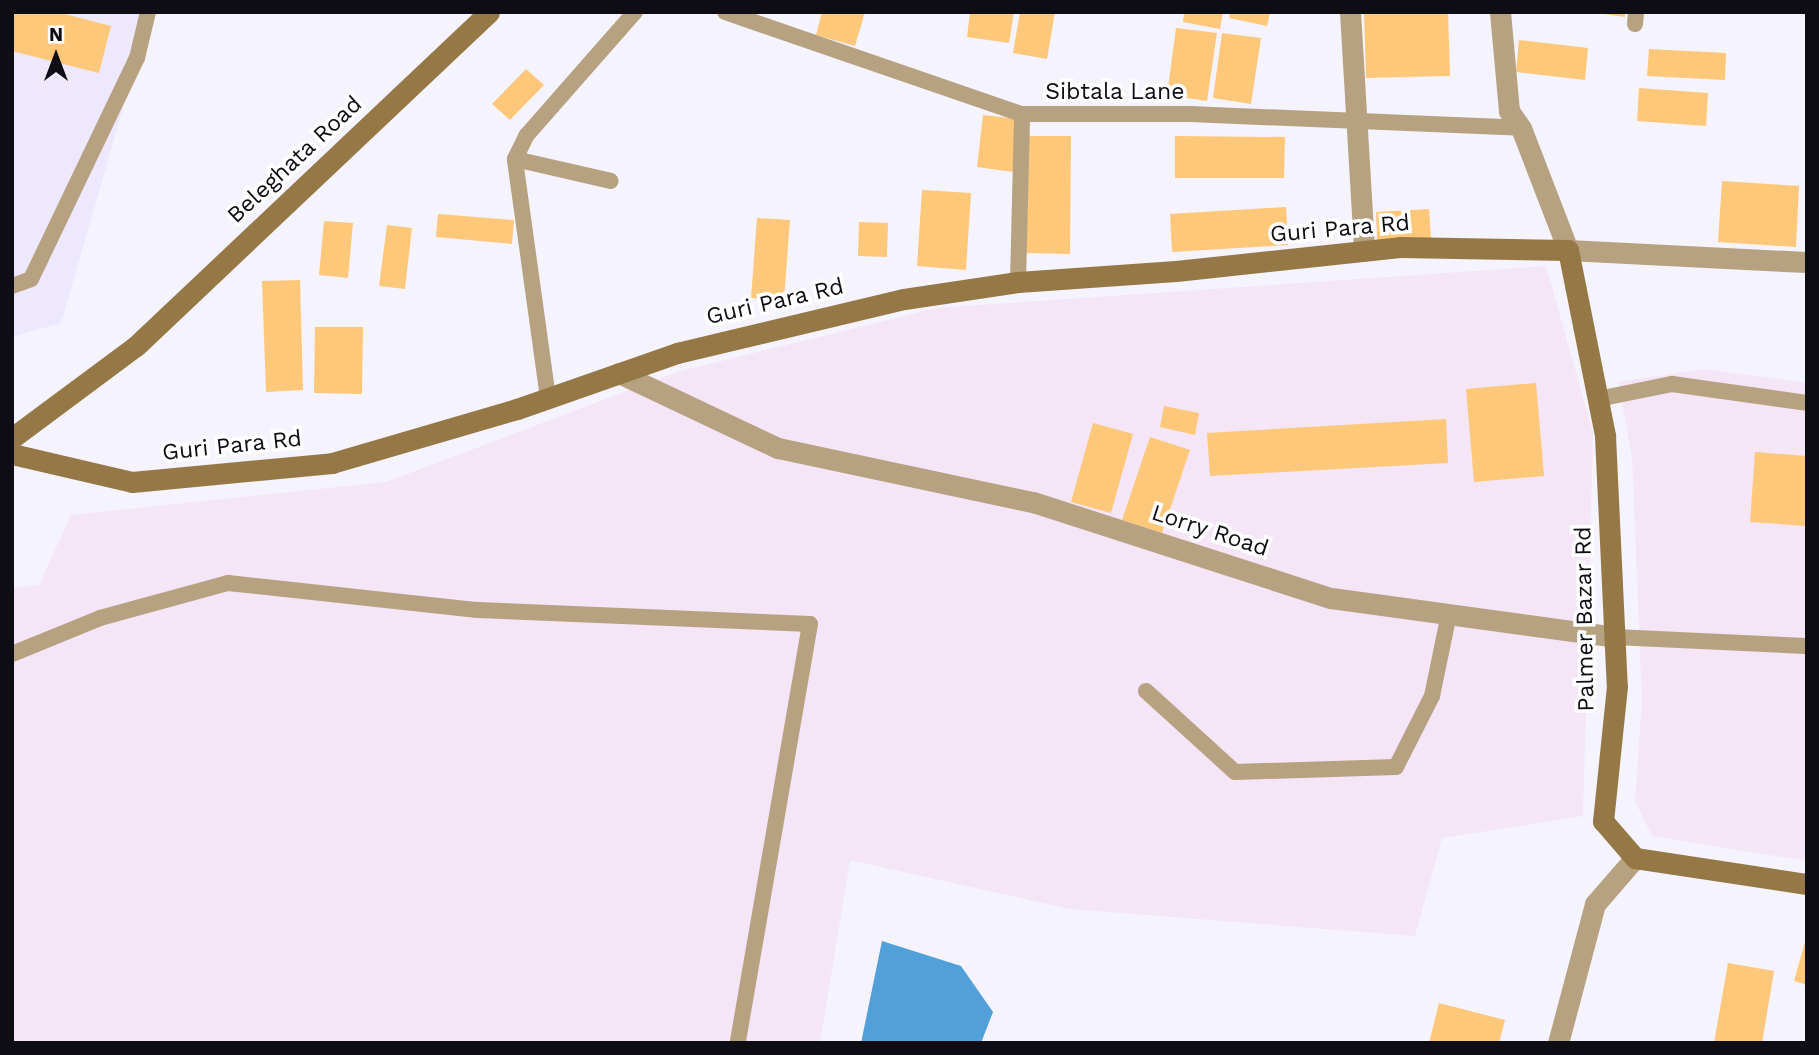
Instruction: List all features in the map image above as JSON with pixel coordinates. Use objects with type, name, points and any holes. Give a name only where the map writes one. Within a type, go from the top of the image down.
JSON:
[{"type":"main road","name":"Beleghata Road","points":[[12,438],[136,346],[489,12]]},
{"type":"main road","name":"Guri Para Rd","points":[[12,454],[132,482],[318,464],[548,398],[677,353],[904,299],[1018,282],[1176,271],[1364,251],[1568,250]]},
{"type":"main road","name":"Palmer Bazar Rd","points":[[1568,250],[1605,436],[1617,686],[1602,821],[1635,858]]},
{"type":"main road","points":[[1635,858],[1807,884]]},
{"type":"street","points":[[1350,12],[1354,121],[1364,251]]},
{"type":"street","points":[[1500,12],[1509,111],[1521,128],[1568,250],[1807,261]]},
{"type":"street","name":"Lorry Road","points":[[619,373],[778,448],[1033,502],[1331,598],[1615,637]]},
{"type":"street","points":[[1558,1042],[1595,904],[1635,858]]},
{"type":"lane","points":[[12,286],[31,279],[137,58],[148,12]]},
{"type":"lane","points":[[548,398],[515,159],[526,136],[635,12]]},
{"type":"lane","name":"Sibtala Lane","points":[[725,12],[1022,114],[1354,121],[1521,128]]},
{"type":"lane","points":[[1018,282],[1022,114]]},
{"type":"lane","points":[[515,159],[611,181]]},
{"type":"lane","points":[[1598,399],[1671,384],[1807,402]]},
{"type":"lane","points":[[12,654],[100,618],[228,583],[478,610],[810,624],[738,1043]]},
{"type":"lane","points":[[1146,691],[1235,772],[1396,767],[1432,696],[1449,614]]},
{"type":"lane","name":"Lorry Road","points":[[1615,637],[1807,646]]},
{"type":"lane","points":[[1558,1042],[1569,1043]]},
{"type":"shaded area","points":[[12,12],[151,12],[61,323],[12,337]]},
{"type":"shaded area","points":[[1546,266],[1593,433],[1583,816],[1442,838],[1415,936],[1070,909],[850,860],[820,1043],[12,1043],[12,588],[39,585],[71,515],[386,482],[677,372],[937,308]]},
{"type":"shaded area","points":[[1704,369],[1807,383],[1807,861],[1652,836],[1635,801],[1642,701],[1632,456],[1618,382]]},
{"type":"water","points":[[882,941],[961,966],[993,1012],[981,1043],[861,1043]]},
{"type":"building","points":[[12,12],[57,12],[111,26],[99,73],[12,51]]},
{"type":"building","points":[[822,12],[865,12],[855,46],[816,35]]},
{"type":"building","points":[[970,12],[1014,12],[1009,43],[967,37]]},
{"type":"building","points":[[1020,12],[1055,12],[1047,59],[1013,53]]},
{"type":"building","points":[[1184,12],[1223,12],[1220,29],[1183,22]]},
{"type":"building","points":[[1230,12],[1270,12],[1267,26],[1229,18]]},
{"type":"building","points":[[1364,12],[1448,12],[1450,76],[1366,78]]},
{"type":"building","points":[[1591,12],[1625,12],[1625,17]]},
{"type":"building","points":[[1176,28],[1217,33],[1207,101],[1167,95]]},
{"type":"building","points":[[1222,33],[1261,38],[1251,104],[1213,98]]},
{"type":"building","points":[[1519,40],[1588,48],[1585,80],[1516,72]]},
{"type":"building","points":[[1649,49],[1726,53],[1725,80],[1647,76]]},
{"type":"building","points":[[526,69],[544,85],[510,120],[492,104]]},
{"type":"building","points":[[1639,88],[1708,93],[1706,126],[1637,121]]},
{"type":"building","points":[[983,115],[1019,119],[1013,172],[977,167]]},
{"type":"building","points":[[1024,136],[1071,136],[1070,254],[1023,253]]},
{"type":"building","points":[[1175,136],[1285,137],[1284,178],[1175,178]]},
{"type":"building","points":[[1722,181],[1799,186],[1796,247],[1718,242]]},
{"type":"building","points":[[922,190],[971,193],[966,270],[917,266]]},
{"type":"building","points":[[1286,207],[1288,245],[1172,252],[1170,214]]},
{"type":"building","points":[[1429,209],[1431,239],[1377,241],[1376,212]]},
{"type":"building","points":[[438,214],[514,220],[512,244],[436,237]]},
{"type":"building","points":[[757,218],[790,220],[784,300],[751,298]]},
{"type":"building","points":[[324,221],[353,223],[348,278],[319,275]]},
{"type":"building","points":[[859,222],[888,223],[887,257],[858,256]]},
{"type":"building","points":[[387,225],[412,228],[405,289],[379,286]]},
{"type":"building","points":[[300,280],[303,390],[266,392],[262,281]]},
{"type":"building","points":[[315,327],[363,327],[362,394],[314,393]]},
{"type":"building","points":[[1536,383],[1544,476],[1474,482],[1466,389]]},
{"type":"building","points":[[1164,406],[1199,413],[1195,435],[1160,427]]},
{"type":"building","points":[[1446,419],[1448,463],[1210,476],[1207,433]]},
{"type":"building","points":[[1093,423],[1133,434],[1111,513],[1071,502]]},
{"type":"building","points":[[1150,437],[1190,450],[1162,533],[1122,520]]},
{"type":"building","points":[[1755,452],[1807,456],[1807,526],[1750,522]]},
{"type":"building","points":[[1807,935],[1807,985],[1794,981]]},
{"type":"building","points":[[1728,963],[1774,971],[1762,1043],[1714,1043]]},
{"type":"building","points":[[1439,1003],[1505,1020],[1499,1043],[1429,1043]]}]
